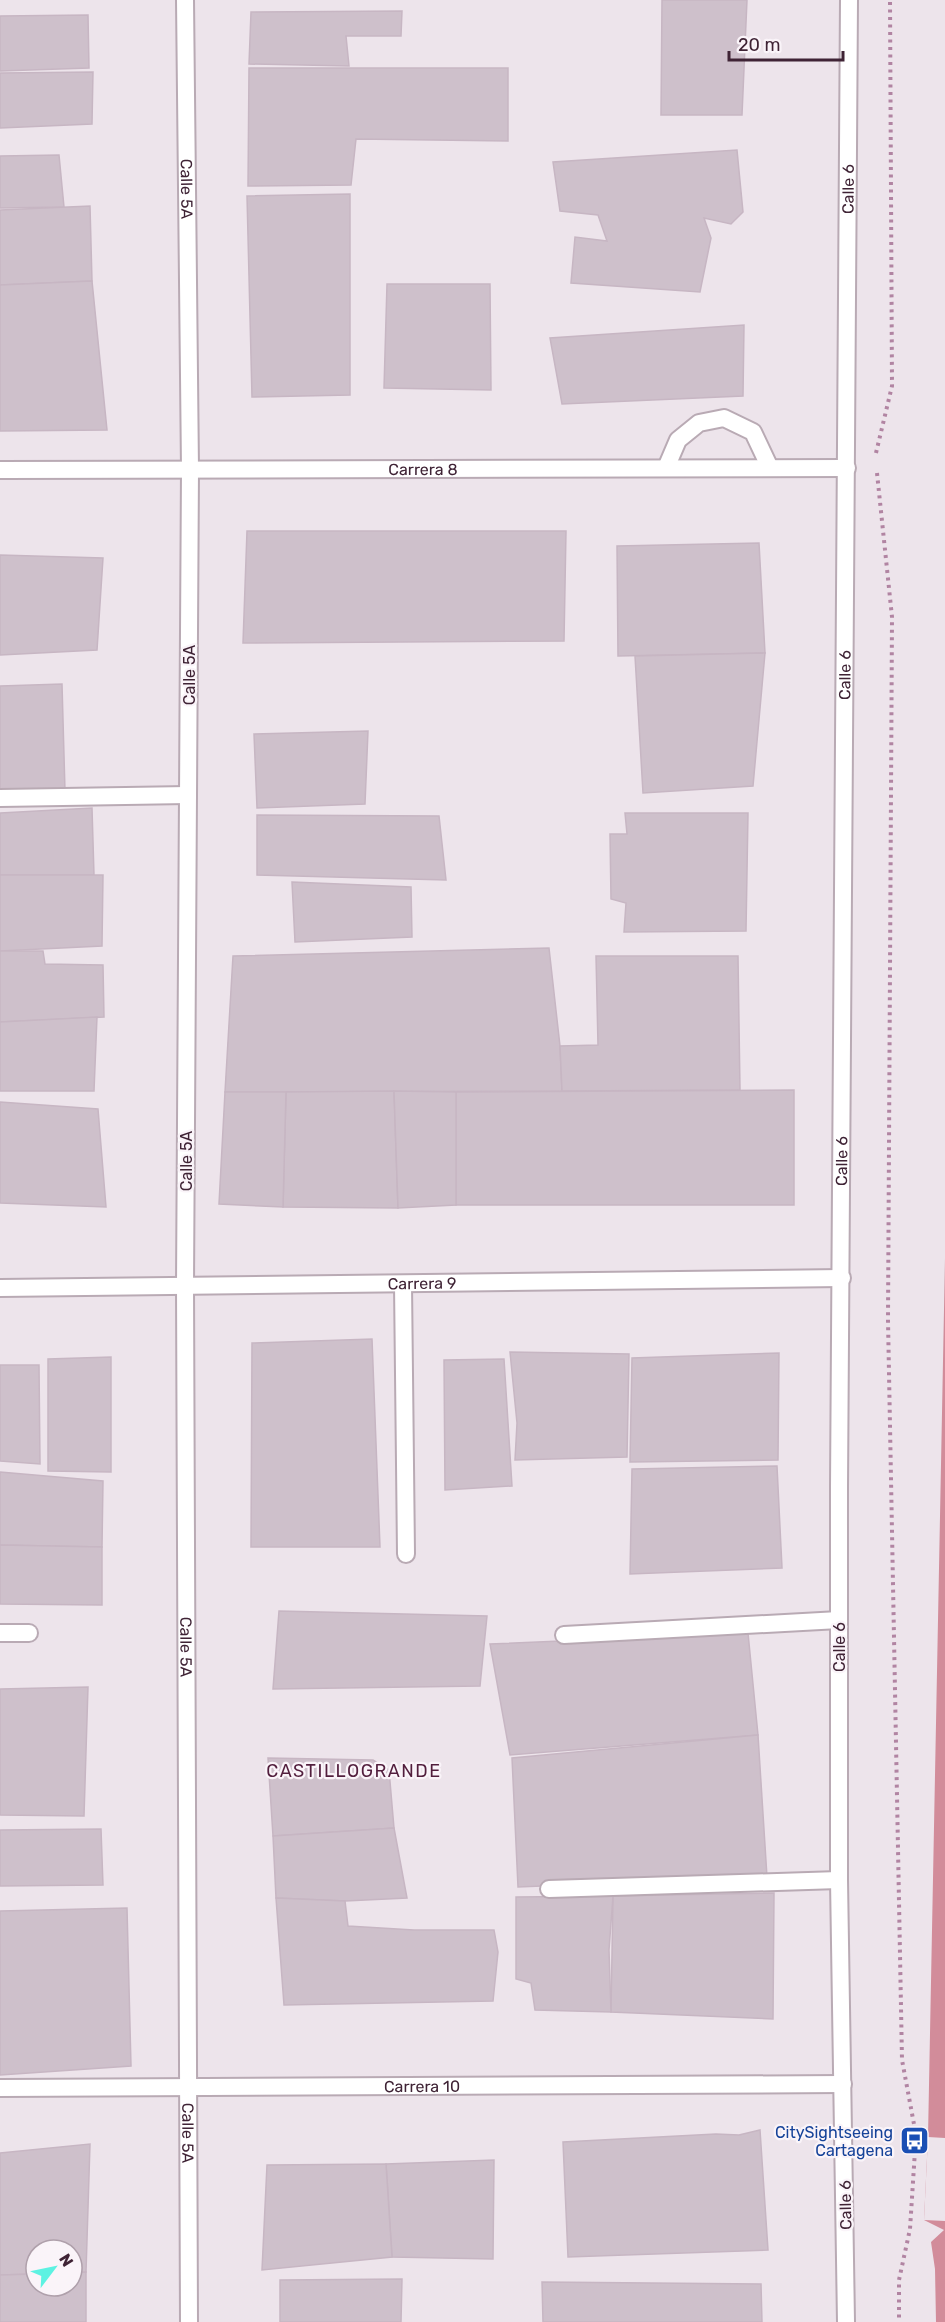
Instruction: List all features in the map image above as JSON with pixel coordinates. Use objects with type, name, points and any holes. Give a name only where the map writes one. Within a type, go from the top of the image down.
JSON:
[{"type":"street","name":"Calle 5A","points":[[185,0],[190,470],[185,1286],[189,2322]]},
{"type":"street","name":"Calle 6","points":[[846,2322],[839,1880],[839,1620],[849,0]]},
{"type":"street","points":[[666,468],[678,440],[699,423],[724,418],[753,432],[770,468]]},
{"type":"street","name":"Carrera 8","points":[[0,470],[847,468]]},
{"type":"street","points":[[0,798],[188,795]]},
{"type":"street","name":"Carrera 9","points":[[0,1288],[842,1278]]},
{"type":"street","points":[[403,1284],[406,1554]]},
{"type":"street","points":[[564,1635],[839,1620]]},
{"type":"street","points":[[0,1633],[29,1633]]},
{"type":"street","points":[[549,1889],[839,1880]]},
{"type":"street","name":"Carrera 10","points":[[0,2088],[843,2084]]},
{"type":"path","points":[[875,457],[892,386],[890,0]]},
{"type":"path","points":[[876,468],[892,617],[888,1320],[902,2060],[916,2135],[909,2229],[899,2280],[899,2322]]},
{"type":"shaded area","points":[[945,1258],[945,2322],[936,2322],[935,2269],[931,2242],[944,2230],[924,2220],[928,2137]]},
{"type":"pier","points":[[928,2137],[945,2138],[945,2221],[924,2220]]},
{"type":"building","points":[[662,0],[747,0],[742,115],[661,115]]},
{"type":"building","points":[[402,11],[401,36],[346,36],[349,66],[249,64],[251,12]]},
{"type":"building","points":[[88,15],[89,68],[0,71],[0,16]]},
{"type":"building","points":[[249,68],[508,68],[508,141],[356,139],[351,185],[248,186]]},
{"type":"building","points":[[93,72],[92,124],[0,128],[0,73]]},
{"type":"building","points":[[737,150],[743,212],[731,224],[704,218],[711,238],[700,292],[571,283],[575,237],[607,241],[598,215],[560,211],[553,162]]},
{"type":"building","points":[[59,155],[64,207],[0,208],[0,156]]},
{"type":"building","points":[[350,194],[350,395],[252,397],[247,196]]},
{"type":"building","points":[[90,206],[92,281],[0,285],[0,210]]},
{"type":"building","points":[[92,281],[107,430],[0,431],[0,285]]},
{"type":"building","points":[[387,284],[490,284],[491,390],[384,388]]},
{"type":"building","points":[[744,325],[743,396],[562,404],[550,338]]},
{"type":"building","points":[[247,531],[566,531],[564,641],[243,643]]},
{"type":"building","points":[[759,543],[765,653],[618,656],[617,546]]},
{"type":"building","points":[[0,555],[103,558],[97,650],[0,655]]},
{"type":"building","points":[[765,653],[753,786],[643,793],[635,656]]},
{"type":"building","points":[[62,684],[65,791],[0,793],[0,686]]},
{"type":"building","points":[[368,731],[365,804],[257,808],[254,734]]},
{"type":"building","points":[[92,808],[94,875],[0,875],[0,813]]},
{"type":"building","points":[[625,813],[748,813],[746,931],[624,932],[626,903],[611,899],[610,834],[627,834]]},
{"type":"building","points":[[257,815],[439,816],[446,880],[257,875]]},
{"type":"building","points":[[0,875],[103,875],[102,946],[0,951]]},
{"type":"building","points":[[292,882],[411,887],[412,937],[295,942]]},
{"type":"building","points":[[549,948],[560,1046],[562,1091],[225,1092],[233,956]]},
{"type":"building","points":[[0,951],[43,951],[45,964],[103,965],[104,1017],[0,1022]]},
{"type":"building","points":[[596,956],[738,956],[740,1090],[562,1091],[560,1046],[598,1045]]},
{"type":"building","points":[[97,1017],[94,1091],[0,1091],[0,1022]]},
{"type":"building","points":[[794,1090],[794,1205],[456,1205],[456,1092]]},
{"type":"building","points":[[394,1091],[398,1208],[283,1207],[286,1092]]},
{"type":"building","points":[[394,1091],[456,1092],[456,1205],[398,1208]]},
{"type":"building","points":[[225,1092],[286,1092],[283,1207],[219,1204]]},
{"type":"building","points":[[0,1102],[98,1109],[106,1207],[0,1203]]},
{"type":"building","points":[[372,1339],[380,1547],[251,1547],[252,1343]]},
{"type":"building","points":[[510,1352],[629,1354],[627,1457],[515,1460],[517,1423]]},
{"type":"building","points":[[779,1353],[778,1460],[630,1462],[632,1358]]},
{"type":"building","points":[[111,1357],[111,1472],[48,1471],[48,1359]]},
{"type":"building","points":[[504,1359],[512,1486],[445,1490],[444,1360]]},
{"type":"building","points":[[0,1365],[39,1365],[40,1464],[0,1461]]},
{"type":"building","points":[[777,1466],[782,1568],[630,1574],[632,1469]]},
{"type":"building","points":[[0,1472],[103,1481],[102,1547],[0,1545]]},
{"type":"building","points":[[0,1545],[102,1547],[102,1605],[0,1604]]},
{"type":"building","points":[[279,1611],[487,1616],[480,1686],[273,1689]]},
{"type":"building","points":[[748,1633],[758,1735],[510,1755],[490,1644]]},
{"type":"building","points":[[88,1687],[84,1816],[0,1815],[0,1689]]},
{"type":"building","points":[[758,1735],[767,1877],[518,1887],[512,1758]]},
{"type":"building","points":[[268,1758],[373,1760],[389,1770],[394,1828],[273,1836]]},
{"type":"building","points":[[394,1828],[407,1898],[345,1901],[276,1898],[273,1836]]},
{"type":"building","points":[[101,1829],[103,1885],[0,1886],[0,1830]]},
{"type":"building","points":[[774,1893],[773,2019],[611,2012],[613,1896]]},
{"type":"building","points":[[613,1896],[609,1950],[611,2012],[535,2010],[531,1983],[516,1979],[516,1897]]},
{"type":"building","points":[[276,1898],[345,1901],[348,1926],[414,1930],[494,1930],[498,1952],[493,2001],[284,2005]]},
{"type":"building","points":[[127,1908],[131,2066],[0,2075],[0,1911]]},
{"type":"building","points":[[760,2130],[768,2250],[568,2257],[563,2142],[716,2134],[739,2135]]},
{"type":"building","points":[[90,2144],[86,2272],[84,2272],[84,2238],[24,2238],[24,2274],[0,2275],[0,2153]]},
{"type":"building","points":[[494,2160],[493,2259],[392,2257],[386,2164]]},
{"type":"building","points":[[386,2164],[392,2257],[262,2270],[267,2165]]},
{"type":"building","points":[[84,2272],[86,2272],[86,2322],[0,2322],[0,2275],[24,2274],[24,2298],[84,2298]]},
{"type":"building","points":[[402,2279],[401,2322],[280,2322],[280,2280]]},
{"type":"building","points":[[542,2282],[761,2284],[762,2322],[543,2322]]},
{"type":"place","name":"CitySightseeing Cartagena","points":[[914,2141]]},
{"type":"district","name":"CASTILLOGRANDE","points":[[354,1771]]}]
